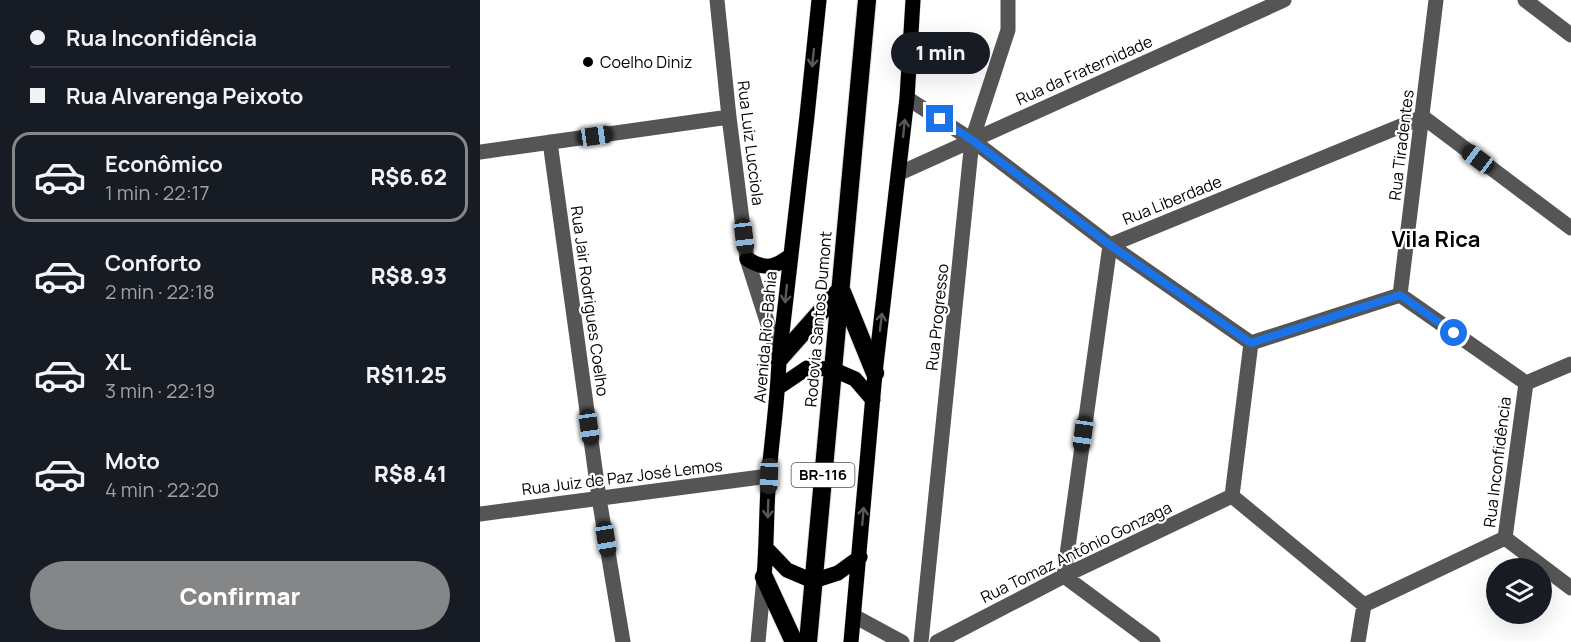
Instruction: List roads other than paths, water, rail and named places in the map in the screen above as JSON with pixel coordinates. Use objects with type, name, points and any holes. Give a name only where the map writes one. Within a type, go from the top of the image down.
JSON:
[{"type":"highway","name":"Rodovia Santos Dumont","points":[[808,642],[867,0]]},
{"type":"highway","points":[[779,359],[840,289],[875,373]]},
{"type":"highway","points":[[764,577],[794,642]]},
{"type":"main road","name":"Avenida Rio-Bahia","points":[[764,577],[769,476],[779,359],[819,0]]},
{"type":"main road","points":[[851,642],[875,373],[900,173],[913,0]]},
{"type":"main road","points":[[747,259],[758,266],[771,267],[790,256]]},
{"type":"main road","points":[[778,387],[807,368],[832,369],[855,379],[873,400]]},
{"type":"main road","points":[[766,548],[787,570],[813,581],[838,573],[860,557]]},
{"type":"street","name":"Rua Luiz Lucciola","points":[[717,0],[747,259],[779,359]]},
{"type":"street","name":"Rua Progresso","points":[[921,642],[972,140],[1008,30],[1008,0]]},
{"type":"street","name":"Rua da Fraternidade","points":[[900,173],[1284,0]]},
{"type":"street","name":"Rua Tiradentes","points":[[1400,295],[1436,0]]},
{"type":"street","points":[[1525,0],[1571,35]]},
{"type":"street","points":[[907,98],[972,140],[1110,245],[1251,343]]},
{"type":"street","points":[[480,153],[729,117]]},
{"type":"street","points":[[1423,117],[1571,228]]},
{"type":"street","name":"Rua Liberdade","points":[[1064,576],[1110,245],[1423,117]]},
{"type":"street","name":"Rua Jair Rodrigues Coelho","points":[[550,142],[599,498],[622,642]]},
{"type":"street","points":[[1251,343],[1400,295]]},
{"type":"street","name":"Rua Inconfidência","points":[[1364,605],[1505,538],[1526,383],[1400,295]]},
{"type":"street","points":[[1251,343],[1232,496],[1364,605],[1358,642]]},
{"type":"street","points":[[1526,383],[1571,364]]},
{"type":"street","name":"Rua Juiz de Paz José Lemos","points":[[480,514],[769,476]]},
{"type":"street","name":"Rua Tomaz Antônio Gonzaga","points":[[937,642],[1064,576],[1232,496]]},
{"type":"street","points":[[1505,538],[1571,588]]},
{"type":"street","points":[[1064,576],[1153,642]]},
{"type":"street","name":"Avenida Rio-Bahia","points":[[758,642],[764,577]]},
{"type":"street","points":[[854,616],[902,642]]},
{"type":"place","name":"Coelho Diniz","points":[[588,62]]},
{"type":"district","name":"Vila Rica","points":[[1436,239]]}]
